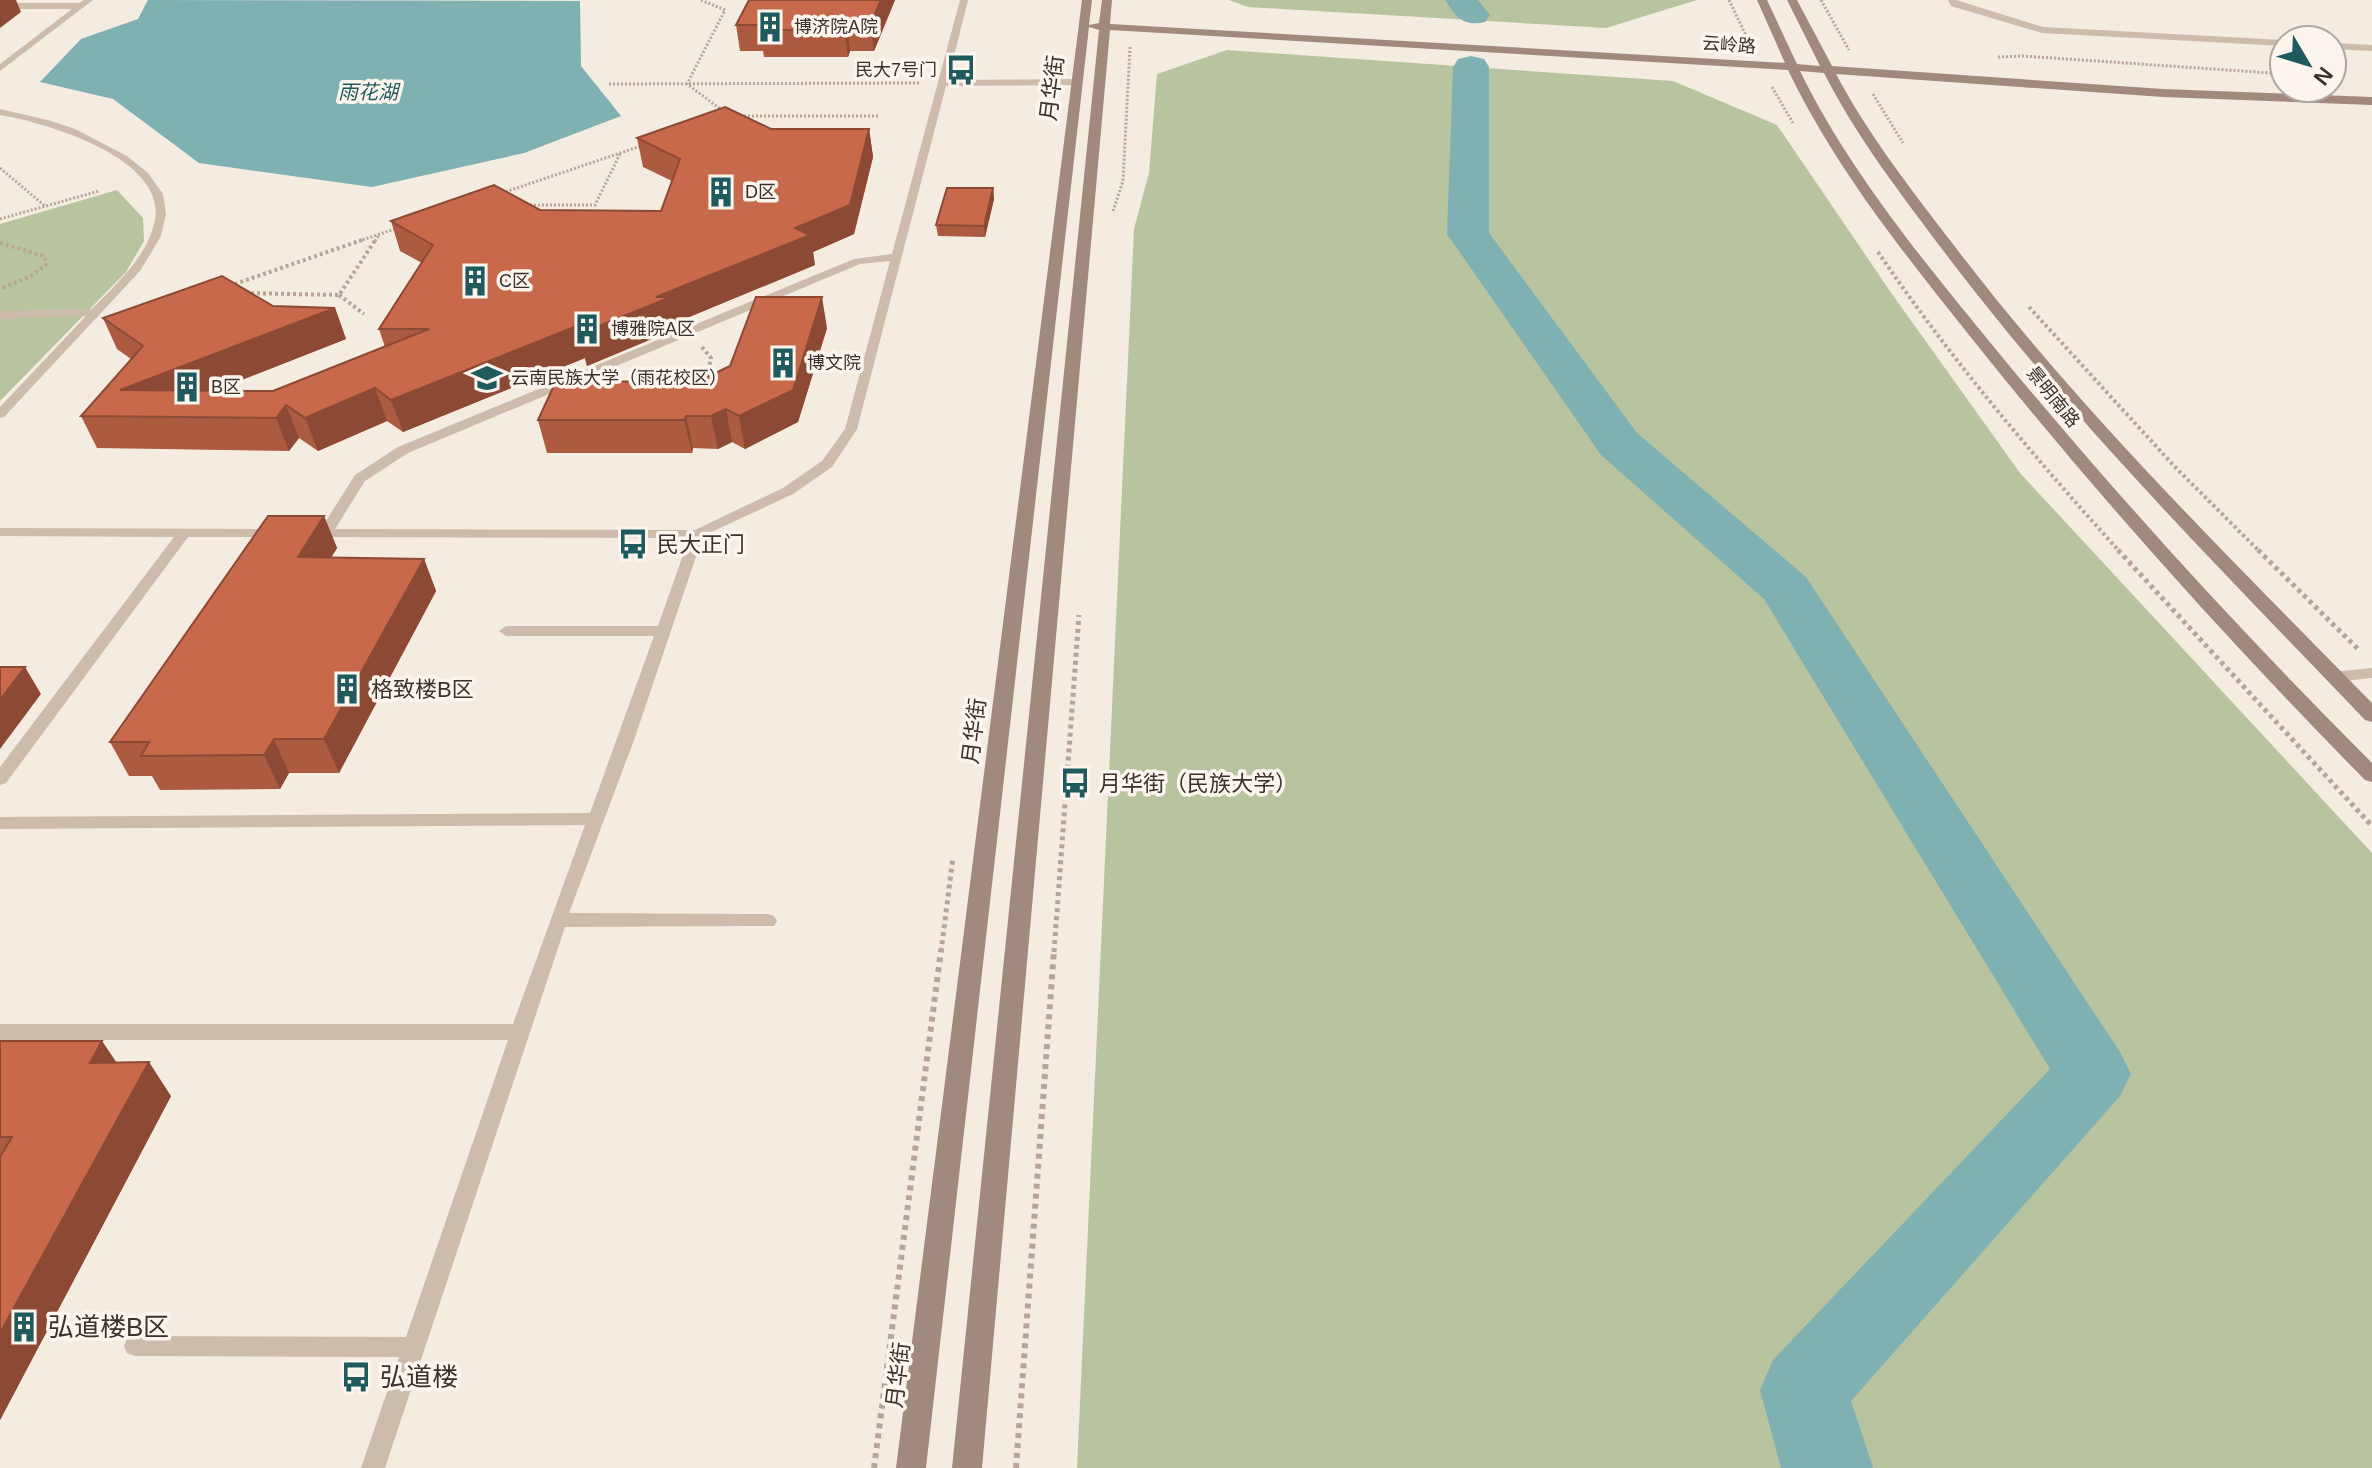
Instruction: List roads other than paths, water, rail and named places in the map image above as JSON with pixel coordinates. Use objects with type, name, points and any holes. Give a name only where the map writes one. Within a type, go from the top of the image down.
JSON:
[{"type":"street","name":"月华街","points":[[967,1468],[1098,17],[1087,0]]},
{"type":"street","name":"景明南路","points":[[1762,0],[1815,112],[1853,170],[1946,297],[2078,459],[2286,689],[2372,775]]},
{"type":"street","name":"景明南路","points":[[1792,0],[1825,64],[1890,171],[1988,300],[2133,468],[2372,715]]},
{"type":"street","name":"月华街","points":[[911,1468],[1077,82],[1098,17]]},
{"type":"street","name":"云岭路","points":[[1098,17],[1131,27],[1825,64],[1862,73],[2163,93],[2372,101]]},
{"type":"street","name":"云岭路","points":[[1098,17],[1791,62]]},
{"type":"street","name":"云岭路","points":[[1825,64],[1855,60],[2268,86]]},
{"type":"street","points":[[2348,91],[2372,93]]},
{"type":"lane","points":[[0,532],[697,534],[788,491],[827,464],[851,429],[964,0]]},
{"type":"lane","points":[[1952,0],[1954,4],[2042,30],[2268,42]]},
{"type":"lane","points":[[0,6],[85,3]]},
{"type":"lane","points":[[0,68],[85,3]]},
{"type":"lane","points":[[2348,47],[2372,48]]},
{"type":"lane","points":[[944,83],[1077,82]]},
{"type":"lane","points":[[0,112],[57,124],[129,161],[152,183],[162,212],[152,245],[136,269],[0,414]]},
{"type":"lane","points":[[325,533],[360,478],[403,450],[858,261],[896,257]]},
{"type":"lane","points":[[0,315],[97,312]]},
{"type":"lane","points":[[0,779],[184,533]]},
{"type":"lane","points":[[373,1468],[558,920],[597,819],[697,534]]},
{"type":"lane","points":[[506,631],[664,631]]},
{"type":"lane","points":[[2333,677],[2372,673]]},
{"type":"lane","points":[[0,823],[597,819]]},
{"type":"lane","points":[[558,920],[768,921]]},
{"type":"lane","points":[[0,1032],[520,1032]]},
{"type":"lane","points":[[135,1346],[412,1347]]},
{"type":"water","name":"雨花湖","points":[[148,0],[580,1],[581,66],[621,116],[524,153],[372,187],[199,163],[113,99],[40,82],[81,39],[138,19]]},
{"type":"waterway","points":[[1461,0],[1473,15]]},
{"type":"waterway","points":[[1471,67],[1468,234],[1619,444],[1786,589],[2093,1074],[1804,1390],[1827,1468]]},
{"type":"place","name":"博济院A院","points":[[770,27]]},
{"type":"place","name":"民大7号门","points":[[961,70]]},
{"type":"place","name":"D区","points":[[721,192]]},
{"type":"place","name":"C区","points":[[475,281]]},
{"type":"place","name":"博雅院A区","points":[[587,329]]},
{"type":"place","name":"博文院","points":[[783,363]]},
{"type":"place","name":"云南民族大学（雨花校区）","points":[[487,378]]},
{"type":"place","name":"B区","points":[[187,387]]},
{"type":"place","name":"民大正门","points":[[633,544]]},
{"type":"place","name":"格致楼B区","points":[[347,689]]},
{"type":"place","name":"月华街（民族大学）","points":[[1075,783]]},
{"type":"place","name":"弘道楼B区","points":[[24,1327]]},
{"type":"place","name":"弘道楼","points":[[356,1377]]}]
